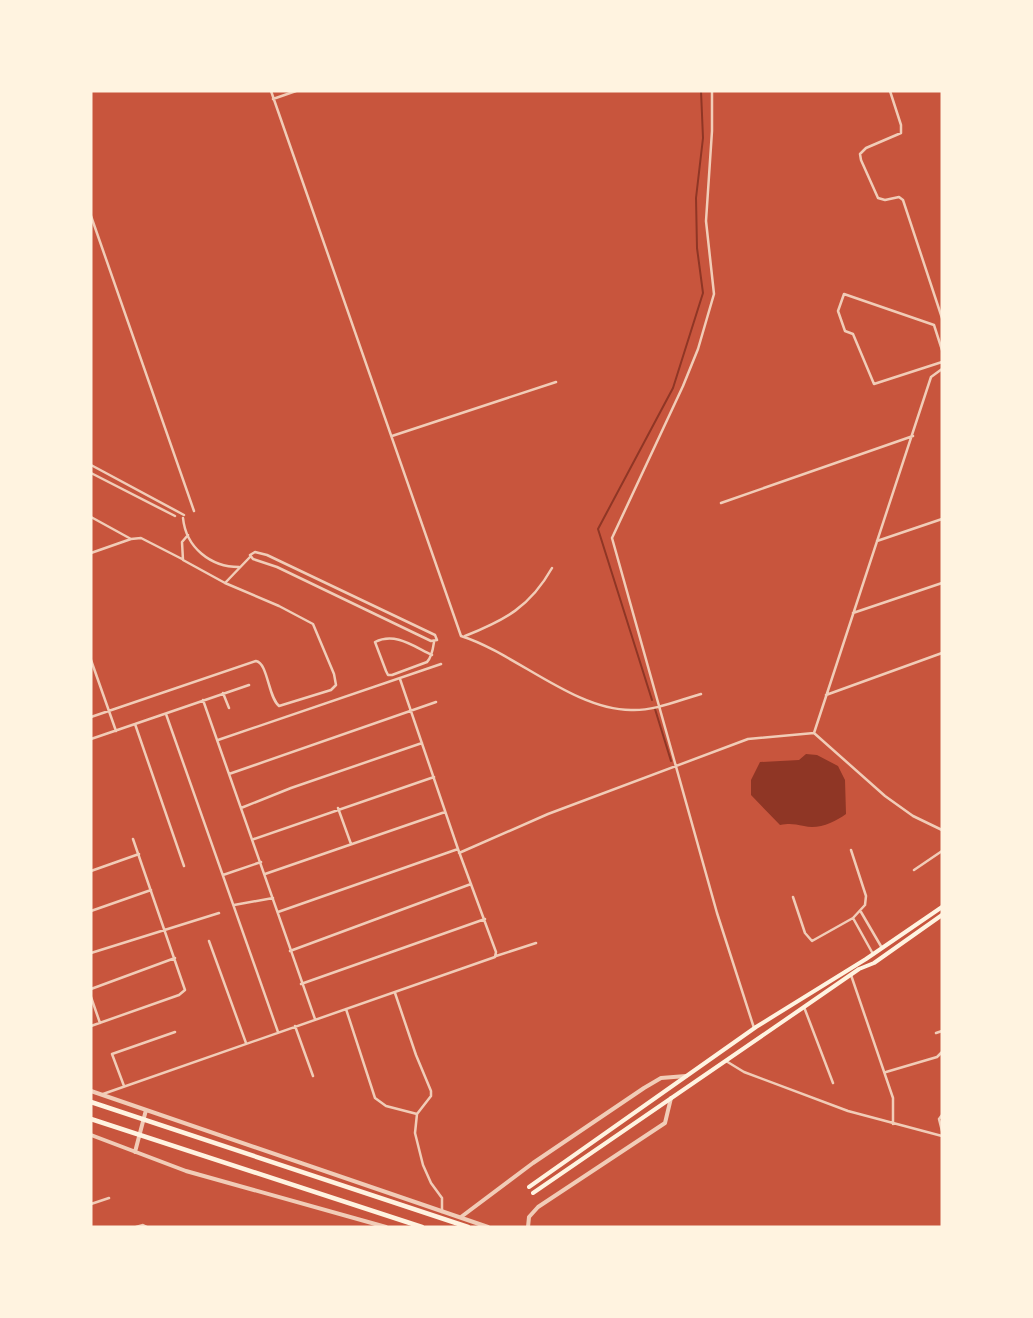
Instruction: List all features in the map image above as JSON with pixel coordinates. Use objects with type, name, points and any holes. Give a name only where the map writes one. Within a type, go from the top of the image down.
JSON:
[{"type":"highway","points":[[91,1102],[468,1227]]},
{"type":"highway","points":[[91,1119],[422,1227]]},
{"type":"main road","points":[[529,1187],[754,1028],[866,959],[942,907]]},
{"type":"main road","points":[[533,1193],[780,1023],[852,975],[874,963],[942,915]]},
{"type":"main road","points":[[776,1015],[780,1023]]},
{"type":"street","points":[[270,91],[461,636],[489,647],[542,677],[596,702],[630,710],[659,706],[701,694]]},
{"type":"street","points":[[273,99],[296,91]]},
{"type":"street","points":[[712,91],[712,131],[706,221],[709,261],[715,288],[711,308],[698,349],[683,386],[612,536],[717,913],[754,1028]]},
{"type":"street","points":[[890,91],[902,131],[897,137],[864,149],[860,154],[861,160],[878,198],[885,200],[899,197],[903,200],[942,318]]},
{"type":"street","points":[[91,216],[194,511]]},
{"type":"street","points":[[942,350],[934,324],[844,294],[838,311],[845,331],[853,334],[874,384],[942,362]]},
{"type":"street","points":[[934,365],[936,371]]},
{"type":"street","points":[[814,734],[825,695],[931,377],[936,371],[942,369]]},
{"type":"street","points":[[392,436],[556,382]]},
{"type":"street","points":[[721,503],[912,436]]},
{"type":"street","points":[[91,465],[160,500],[183,516],[188,535],[207,560],[221,566],[239,567]]},
{"type":"street","points":[[91,473],[175,516]]},
{"type":"street","points":[[157,506],[160,500]]},
{"type":"street","points":[[91,518],[131,539]]},
{"type":"street","points":[[877,541],[942,519]]},
{"type":"street","points":[[183,560],[182,542],[188,535]]},
{"type":"street","points":[[91,553],[131,539],[140,538],[225,582],[279,606],[313,624],[334,674],[335,687],[279,706],[275,702],[263,665],[258,661],[91,717]]},
{"type":"street","points":[[225,582],[250,557],[250,554],[255,552],[263,553],[435,635],[437,640],[434,642],[432,655],[424,664],[388,675],[375,642],[387,637],[394,638],[432,655]]},
{"type":"street","points":[[250,557],[288,572],[434,642]]},
{"type":"street","points":[[288,572],[292,566]]},
{"type":"street","points":[[463,637],[519,610],[537,592],[552,568]]},
{"type":"street","points":[[853,613],[942,583]]},
{"type":"street","points":[[825,695],[942,653]]},
{"type":"street","points":[[91,660],[116,731]]},
{"type":"street","points":[[217,740],[441,664]]},
{"type":"street","points":[[400,679],[458,851],[496,956]]},
{"type":"street","points":[[91,740],[249,685]]},
{"type":"street","points":[[223,694],[229,708]]},
{"type":"street","points":[[203,700],[253,839],[314,1019]]},
{"type":"street","points":[[229,774],[436,702]]},
{"type":"street","points":[[166,714],[278,1032]]},
{"type":"street","points":[[135,724],[184,866]]},
{"type":"street","points":[[278,912],[458,851],[548,814],[751,738],[795,737],[814,734]]},
{"type":"street","points":[[814,734],[885,796],[913,816],[942,830]]},
{"type":"street","points":[[241,808],[291,788],[422,743]]},
{"type":"street","points":[[253,839],[434,776]]},
{"type":"street","points":[[338,808],[351,844]]},
{"type":"street","points":[[265,874],[445,812]]},
{"type":"street","points":[[91,1026],[183,993],[185,988],[133,838]]},
{"type":"street","points":[[792,898],[805,933],[812,941],[861,912],[866,896],[852,850]]},
{"type":"street","points":[[914,870],[942,851]]},
{"type":"street","points":[[91,871],[139,854]]},
{"type":"street","points":[[223,875],[261,862]]},
{"type":"street","points":[[290,951],[471,884]]},
{"type":"street","points":[[91,911],[151,890]]},
{"type":"street","points":[[234,905],[273,898]]},
{"type":"street","points":[[861,912],[882,948]]},
{"type":"street","points":[[91,953],[219,913]]},
{"type":"street","points":[[853,918],[873,954]]},
{"type":"street","points":[[301,984],[484,919]]},
{"type":"street","points":[[210,941],[246,1044]]},
{"type":"street","points":[[102,1095],[314,1019],[395,993],[536,943]]},
{"type":"street","points":[[91,989],[175,958]]},
{"type":"street","points":[[852,975],[886,1072],[894,1103],[893,1124]]},
{"type":"street","points":[[395,993],[431,1093],[417,1114],[416,1133],[423,1165],[431,1183],[442,1198],[442,1212]]},
{"type":"street","points":[[91,997],[100,1023]]},
{"type":"street","points":[[804,1007],[833,1083]]},
{"type":"street","points":[[346,1009],[375,1098],[386,1106],[417,1114]]},
{"type":"street","points":[[295,1026],[313,1076]]},
{"type":"street","points":[[936,1033],[942,1031]]},
{"type":"street","points":[[124,1086],[112,1054],[175,1032]]},
{"type":"street","points":[[886,1072],[941,1054]]},
{"type":"street","points":[[726,1061],[744,1072],[848,1111],[942,1136]]},
{"type":"street","points":[[461,1218],[533,1164],[644,1088],[661,1078],[686,1076]]},
{"type":"street","points":[[91,1091],[488,1227]]},
{"type":"street","points":[[528,1227],[529,1217],[538,1207],[664,1123],[671,1098]]},
{"type":"street","points":[[135,1152],[146,1110]]},
{"type":"street","points":[[942,1115],[939,1117],[942,1131]]},
{"type":"street","points":[[91,1135],[186,1170],[386,1227]]},
{"type":"street","points":[[91,1204],[109,1198]]},
{"type":"street","points":[[136,1227],[143,1225],[147,1227]]},
{"type":"shaded area","points":[[806,754],[817,755],[838,766],[845,780],[846,814],[837,820],[815,827],[795,824],[780,825],[751,795],[751,780],[760,762],[799,760]]},
{"type":"waterway","points":[[652,700],[598,529],[673,388],[703,293],[697,248],[696,198],[703,138],[701,91]]},
{"type":"waterway","points":[[655,709],[671,761]]}]
